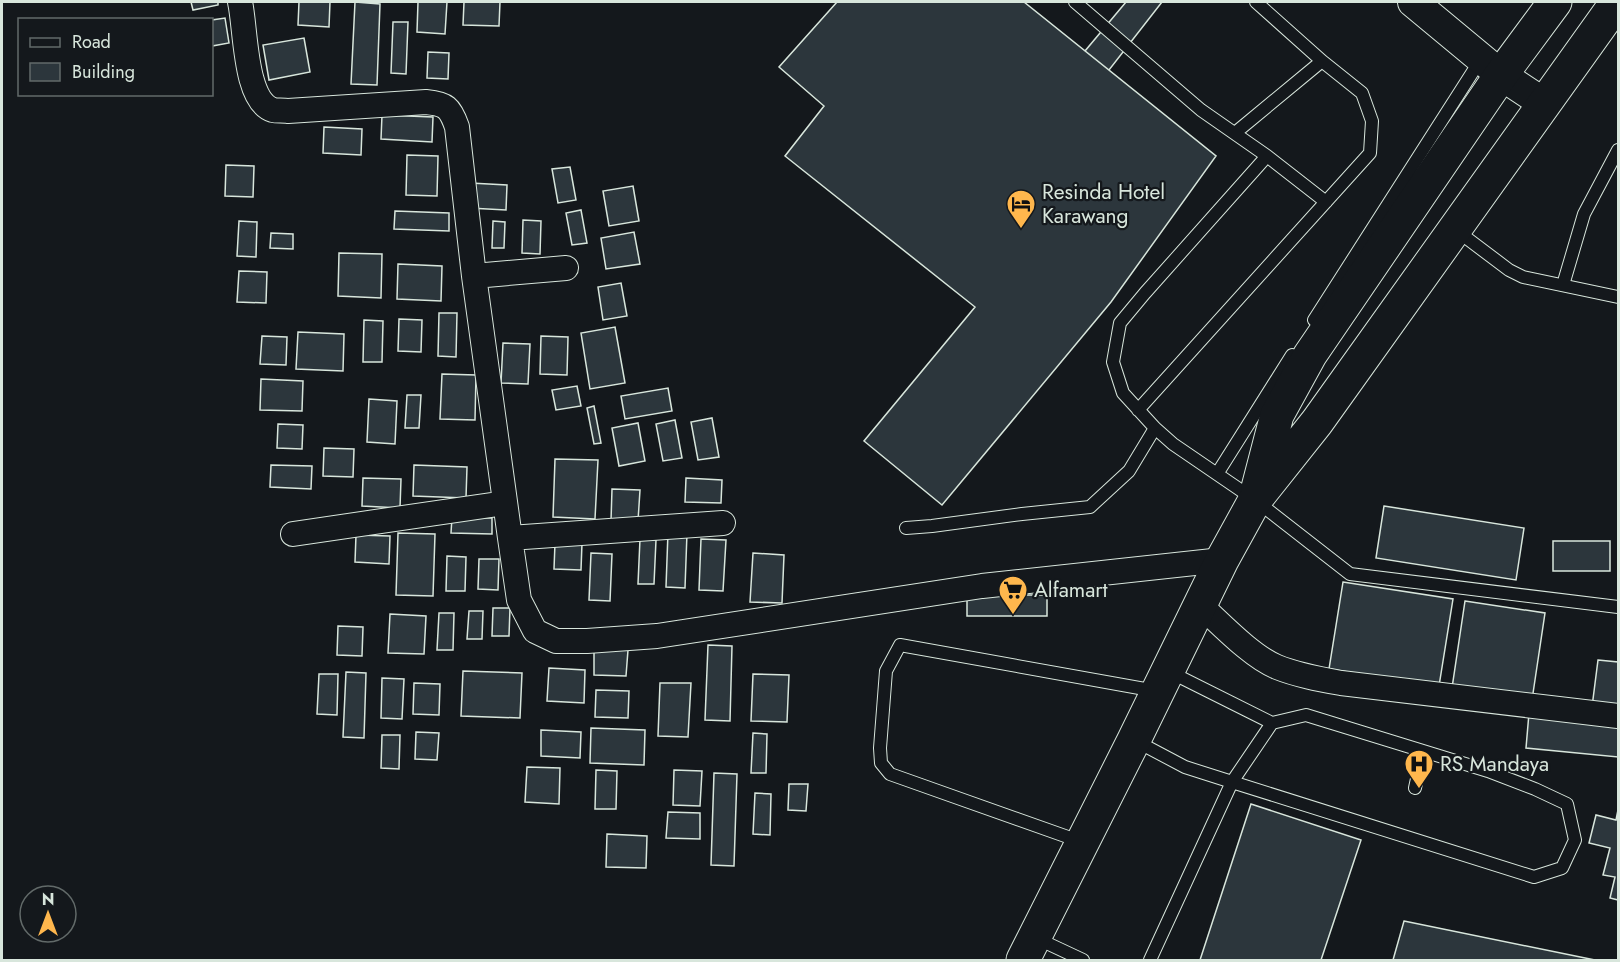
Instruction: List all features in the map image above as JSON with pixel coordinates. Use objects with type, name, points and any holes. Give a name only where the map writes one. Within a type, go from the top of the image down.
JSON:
[{"type":"main road","points":[[1255,500],[1277,415],[1310,355],[1491,66],[1555,2]]},
{"type":"main road","points":[[1029,949],[1164,681],[1222,560],[1255,500],[1317,422],[1617,2]]},
{"type":"street","points":[[240,2],[253,87],[260,100],[273,110],[426,102],[443,104],[453,114],[457,127],[474,276],[519,600],[535,631],[556,641],[657,636],[982,586],[1222,560]]},
{"type":"street","points":[[1413,2],[1491,66],[1545,104]]},
{"type":"street","points":[[474,276],[566,268]]},
{"type":"street","points":[[294,534],[505,503]]},
{"type":"street","points":[[510,538],[723,523]]},
{"type":"street","points":[[1200,605],[1256,654],[1275,666],[1296,673],[1341,683],[1618,716]]},
{"type":"lane","points":[[1075,2],[1201,110],[1267,156],[1326,202]]},
{"type":"lane","points":[[1138,410],[1370,153],[1372,121],[1362,93],[1256,2]]},
{"type":"lane","points":[[1235,133],[1322,61]]},
{"type":"lane","points":[[1217,474],[1302,340],[1491,66]]},
{"type":"lane","points":[[1563,285],[1584,214],[1618,150]]},
{"type":"lane","points":[[1267,156],[1120,323],[1113,362],[1123,393],[1155,428],[1255,500],[1350,574],[1618,607]]},
{"type":"lane","points":[[1455,229],[1509,270],[1523,277],[1618,297]]},
{"type":"lane","points":[[906,528],[1090,507],[1129,471],[1155,428]]},
{"type":"lane","points":[[1083,843],[891,774],[881,763],[880,748],[886,671],[900,645],[1164,681],[1272,723],[1306,715],[1488,771],[1535,789],[1567,804],[1575,840],[1562,868],[1534,877],[1185,767],[1134,741]]},
{"type":"lane","points":[[1150,960],[1232,782],[1272,723]]},
{"type":"lane","points":[[1415,788],[1423,751]]},
{"type":"lane","points":[[1029,949],[1083,960]]},
{"type":"building","points":[[191,2],[218,2],[218,5],[193,10]]},
{"type":"building","points":[[299,2],[330,2],[329,27],[298,25]]},
{"type":"building","points":[[355,2],[380,4],[377,85],[351,84]]},
{"type":"building","points":[[418,2],[447,2],[445,34],[417,32]]},
{"type":"building","points":[[464,2],[500,2],[499,26],[463,25]]},
{"type":"building","name":"Resinda Hotel Karawang","points":[[837,2],[1024,2],[1216,156],[1111,302],[942,505],[864,441],[975,307],[785,156],[824,106],[779,67]]},
{"type":"building","points":[[1126,2],[1162,2],[1109,70],[1085,51]]},
{"type":"building","points":[[225,18],[229,43],[213,46],[213,20]]},
{"type":"building","points":[[393,22],[408,22],[406,74],[391,73]]},
{"type":"building","points":[[304,38],[310,72],[269,80],[263,45]]},
{"type":"building","points":[[428,52],[449,53],[448,79],[427,78]]},
{"type":"building","points":[[382,115],[433,117],[432,142],[381,139]]},
{"type":"building","points":[[324,127],[362,129],[361,155],[323,153]]},
{"type":"building","points":[[407,155],[438,156],[437,196],[406,195]]},
{"type":"building","points":[[226,165],[254,166],[253,197],[225,196]]},
{"type":"building","points":[[570,167],[576,200],[558,203],[552,169]]},
{"type":"building","points":[[470,183],[507,185],[506,210],[469,208]]},
{"type":"building","points":[[633,186],[639,221],[609,226],[603,191]]},
{"type":"building","points":[[581,210],[587,243],[572,245],[566,213]]},
{"type":"building","points":[[395,211],[449,213],[449,231],[394,229]]},
{"type":"building","points":[[523,220],[541,221],[540,254],[522,253]]},
{"type":"building","points":[[239,221],[257,222],[256,257],[237,256]]},
{"type":"building","points":[[493,221],[505,222],[504,248],[492,248]]},
{"type":"building","points":[[634,232],[640,264],[606,269],[601,238]]},
{"type":"building","points":[[271,233],[293,234],[293,249],[270,248]]},
{"type":"building","points":[[339,253],[382,254],[381,298],[338,296]]},
{"type":"building","points":[[398,264],[442,266],[441,301],[397,299]]},
{"type":"building","points":[[239,271],[267,272],[266,303],[237,302]]},
{"type":"building","points":[[621,283],[627,316],[603,320],[598,287]]},
{"type":"building","points":[[439,313],[457,313],[456,357],[438,356]]},
{"type":"building","points":[[399,319],[422,320],[421,352],[398,351]]},
{"type":"building","points":[[364,320],[383,321],[382,362],[363,362]]},
{"type":"building","points":[[615,327],[625,383],[590,389],[581,333]]},
{"type":"building","points":[[298,332],[344,334],[343,371],[296,369]]},
{"type":"building","points":[[262,336],[287,337],[286,365],[260,364]]},
{"type":"building","points":[[541,336],[568,337],[567,375],[540,374]]},
{"type":"building","points":[[503,343],[530,344],[528,384],[501,383]]},
{"type":"building","points":[[442,374],[476,375],[475,420],[440,419]]},
{"type":"building","points":[[261,379],[303,381],[302,411],[260,410]]},
{"type":"building","points":[[577,386],[581,406],[556,410],[552,390]]},
{"type":"building","points":[[668,388],[672,411],[625,419],[621,396]]},
{"type":"building","points":[[407,395],[421,395],[419,428],[405,428]]},
{"type":"building","points":[[369,399],[397,401],[395,444],[367,442]]},
{"type":"building","points":[[594,406],[601,443],[594,444],[587,408]]},
{"type":"building","points":[[712,418],[719,457],[698,460],[691,422]]},
{"type":"building","points":[[675,420],[682,458],[663,461],[656,424]]},
{"type":"building","points":[[638,423],[645,461],[619,466],[612,428]]},
{"type":"building","points":[[278,424],[303,425],[302,449],[277,448]]},
{"type":"building","points":[[324,448],[354,449],[353,477],[323,476]]},
{"type":"building","points":[[555,459],[598,460],[595,519],[553,517]]},
{"type":"building","points":[[271,465],[312,466],[311,489],[270,487]]},
{"type":"building","points":[[414,465],[467,467],[466,498],[413,496]]},
{"type":"building","points":[[363,478],[401,479],[400,508],[362,506]]},
{"type":"building","points":[[686,478],[722,480],[721,503],[685,502]]},
{"type":"building","points":[[612,489],[640,490],[638,521],[611,521]]},
{"type":"building","points":[[1384,506],[1524,528],[1516,580],[1376,558]]},
{"type":"building","points":[[452,517],[492,518],[492,534],[451,533]]},
{"type":"building","points":[[668,532],[687,533],[685,588],[666,587]]},
{"type":"building","points":[[398,533],[435,534],[433,596],[396,595]]},
{"type":"building","points":[[356,535],[390,536],[389,564],[355,562]]},
{"type":"building","points":[[640,539],[656,540],[654,584],[638,584]]},
{"type":"building","points":[[701,539],[726,540],[723,591],[699,590]]},
{"type":"building","points":[[1553,541],[1610,541],[1610,571],[1553,571]]},
{"type":"building","points":[[555,543],[582,543],[581,570],[554,569]]},
{"type":"building","points":[[591,553],[612,554],[610,601],[589,600]]},
{"type":"building","points":[[753,553],[784,555],[782,603],[750,602]]},
{"type":"building","points":[[447,556],[466,557],[465,591],[446,591]]},
{"type":"building","points":[[479,559],[499,559],[498,590],[478,589]]},
{"type":"building","points":[[1343,582],[1453,599],[1439,686],[1329,669]]},
{"type":"building","points":[[967,595],[1047,595],[1047,616],[967,616]]},
{"type":"building","points":[[1465,601],[1545,613],[1532,700],[1452,688]]},
{"type":"building","points":[[493,608],[510,608],[509,636],[492,636]]},
{"type":"building","points":[[469,611],[483,611],[482,639],[467,639]]},
{"type":"building","points":[[439,613],[454,613],[453,650],[437,650]]},
{"type":"building","points":[[390,614],[426,616],[424,654],[388,653]]},
{"type":"building","points":[[338,626],[363,627],[362,656],[337,655]]},
{"type":"building","points":[[708,645],[732,646],[730,721],[705,720]]},
{"type":"building","points":[[594,649],[628,650],[626,676],[594,675]]},
{"type":"building","points":[[1598,660],[1618,662],[1618,710],[1592,707]]},
{"type":"building","points":[[549,668],[585,670],[584,703],[547,701]]},
{"type":"building","points":[[463,671],[522,673],[520,718],[461,716]]},
{"type":"building","points":[[346,672],[366,673],[364,738],[343,737]]},
{"type":"building","points":[[319,674],[338,674],[337,715],[317,714]]},
{"type":"building","points":[[753,674],[789,675],[787,722],[751,721]]},
{"type":"building","points":[[382,678],[404,679],[402,719],[381,718]]},
{"type":"building","points":[[414,683],[440,684],[439,715],[413,714]]},
{"type":"building","points":[[660,683],[691,683],[688,737],[658,736]]},
{"type":"building","points":[[596,690],[629,691],[628,718],[595,717]]},
{"type":"building","points":[[1529,713],[1618,722],[1618,757],[1526,748]]},
{"type":"building","points":[[591,728],[645,730],[644,765],[590,763]]},
{"type":"building","points":[[541,730],[581,732],[580,758],[541,756]]},
{"type":"building","points":[[416,732],[439,733],[437,760],[415,759]]},
{"type":"building","points":[[753,733],[767,734],[766,773],[751,773]]},
{"type":"building","points":[[382,735],[400,735],[399,769],[381,768]]},
{"type":"building","points":[[527,767],[560,768],[559,804],[525,802]]},
{"type":"building","points":[[596,770],[617,771],[616,809],[595,809]]},
{"type":"building","points":[[674,770],[702,771],[700,806],[673,805]]},
{"type":"building","points":[[714,773],[737,774],[734,866],[711,865]]},
{"type":"building","points":[[789,784],[808,784],[806,811],[788,810]]},
{"type":"building","points":[[755,793],[771,794],[770,835],[753,834]]},
{"type":"building","points":[[1251,804],[1361,840],[1321,960],[1200,960]]},
{"type":"building","points":[[1618,810],[1618,900],[1610,898],[1615,877],[1603,875],[1610,848],[1589,843],[1596,815],[1616,820]]},
{"type":"building","points":[[668,812],[700,813],[700,839],[666,838]]},
{"type":"building","points":[[607,834],[647,836],[646,868],[606,867]]},
{"type":"building","points":[[1404,921],[1595,960],[1393,960]]},
{"type":"place","name":"Resinda Hotel Karawang","points":[[1021,230]]},
{"type":"place","name":"Alfamart","points":[[1013,616]]},
{"type":"place","name":"RS Mandaya","points":[[1419,790]]}]
